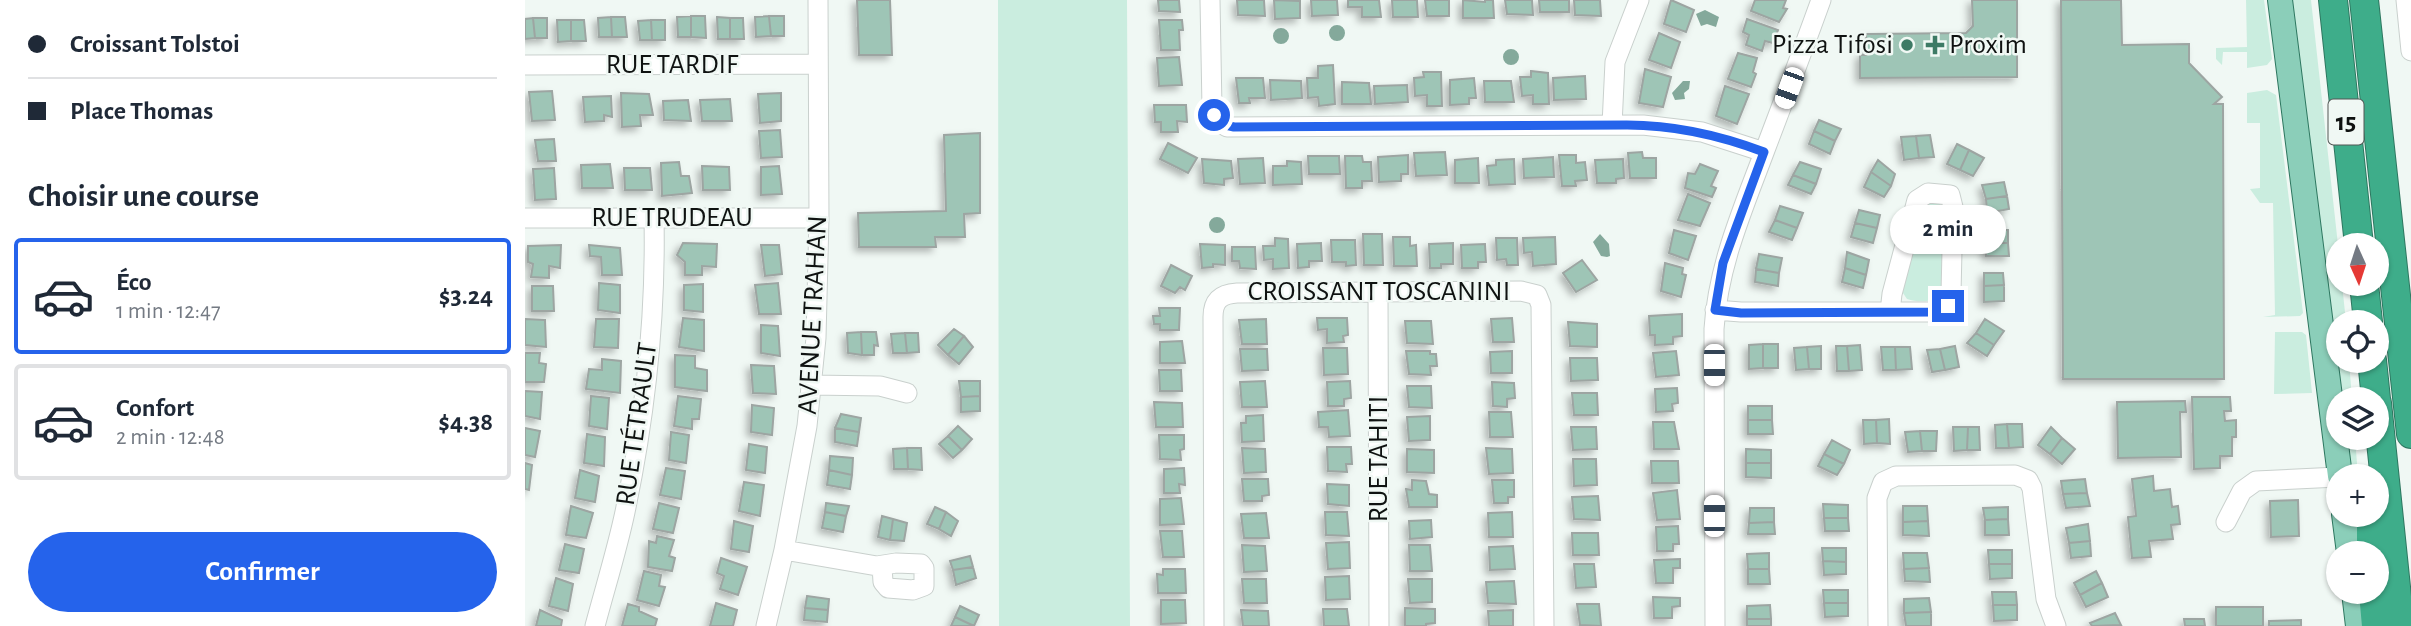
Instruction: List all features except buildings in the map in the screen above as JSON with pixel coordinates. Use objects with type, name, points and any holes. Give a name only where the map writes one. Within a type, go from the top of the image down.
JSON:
[{"type":"highway","name":"15","points":[[2333,0],[2358,233]]},
{"type":"highway","name":"15","points":[[2364,0],[2411,434]]},
{"type":"highway","points":[[2381,450],[2400,626]]},
{"type":"highway","points":[[2374,604],[2376,626]]},
{"type":"main road","points":[[2280,0],[2338,464]]},
{"type":"main road","points":[[2355,604],[2358,626]]},
{"type":"street","name":"AVENUE TRAHAN","points":[[766,626],[784,550],[807,426],[816,338],[819,218],[818,0]]},
{"type":"street","points":[[1210,0],[1212,108],[1216,120],[1227,127],[1612,125],[1687,129],[1715,135],[1764,152]]},
{"type":"street","points":[[1612,125],[1615,62],[1639,0]]},
{"type":"street","points":[[1715,626],[1715,310],[1723,263],[1821,0]]},
{"type":"street","points":[[2406,0],[2411,51]]},
{"type":"street","name":"RUE TARDIF","points":[[525,65],[818,64]]},
{"type":"street","points":[[1715,310],[1741,313],[1933,312],[1945,309],[1951,294],[1953,207],[1950,195],[1928,193],[1917,200],[1892,295],[1891,312]]},
{"type":"street","name":"RUE TRUDEAU","points":[[525,218],[819,218]]},
{"type":"street","name":"RUE TÉTRAULT","points":[[595,626],[625,513],[637,443],[650,327],[654,218]]},
{"type":"street","name":"CROISSANT TOSCANINI","points":[[1214,626],[1213,317],[1216,301],[1227,293],[1521,291],[1533,292],[1540,299],[1544,626]]},
{"type":"street","name":"RUE TAHITI","points":[[1378,292],[1379,626]]},
{"type":"street","points":[[811,385],[880,386],[907,393]]},
{"type":"street","points":[[1878,626],[1877,498],[1881,484],[1896,476],[2002,475],[2021,476],[2031,485],[2046,599],[2056,626]]},
{"type":"street","points":[[2226,522],[2242,491],[2256,481],[2326,477]]},
{"type":"street","points":[[784,550],[882,566]]},
{"type":"shaded area","points":[[998,0],[1127,0],[1130,626],[999,626]]},
{"type":"shaded area","points":[[2246,0],[2264,0],[2272,59],[2267,65],[2247,68],[2247,52],[2223,52],[2222,65],[2216,59],[2216,48],[2247,47]]},
{"type":"shaded area","points":[[2288,0],[2311,0],[2337,233],[2326,233],[2326,296],[2343,296],[2345,310],[2328,310]]},
{"type":"shaded area","points":[[1705,10],[1719,17],[1716,27],[1707,24],[1701,26],[1696,14]]},
{"type":"shaded area","points":[[1334,25],[1340,25],[1345,33],[1343,39],[1334,41],[1329,36],[1329,30]]},
{"type":"shaded area","points":[[1278,28],[1284,28],[1289,36],[1287,42],[1278,44],[1273,39],[1273,33]]},
{"type":"shaded area","points":[[1508,49],[1514,49],[1519,57],[1517,63],[1508,65],[1503,60],[1503,54]]},
{"type":"shaded area","points":[[1683,81],[1690,81],[1689,89],[1684,93],[1685,99],[1675,100],[1672,93]]},
{"type":"shaded area","points":[[2267,90],[2276,95],[2303,313],[2300,316],[2263,317],[2275,315],[2273,203],[2260,203],[2250,189],[2260,188],[2260,123],[2247,123],[2247,93]]},
{"type":"shaded area","points":[[1931,201],[1940,204],[1945,214],[1942,290],[1932,300],[1907,299],[1901,290],[1923,207]]},
{"type":"shaded area","points":[[1214,217],[1220,217],[1225,225],[1223,231],[1214,233],[1209,228],[1209,222]]},
{"type":"shaded area","points":[[1600,234],[1609,244],[1610,256],[1601,256],[1593,242]]},
{"type":"shaded area","points":[[2275,332],[2302,332],[2306,335],[2312,393],[2274,394]]},
{"type":"shaded area","points":[[2336,373],[2350,373],[2351,387],[2337,387]]},
{"type":"shaded area","points":[[2345,450],[2356,450],[2357,464],[2347,464]]},
{"type":"place","name":"Pizza Tifosi","points":[[1907,45]]},
{"type":"place","name":"Proxim","points":[[1935,45]]},
{"type":"route","points":[[1214,115],[1216,120],[1227,127],[1627,125],[1672,127],[1702,132],[1764,152],[1723,263],[1715,310],[1741,313],[1933,312],[1948,306]]}]
